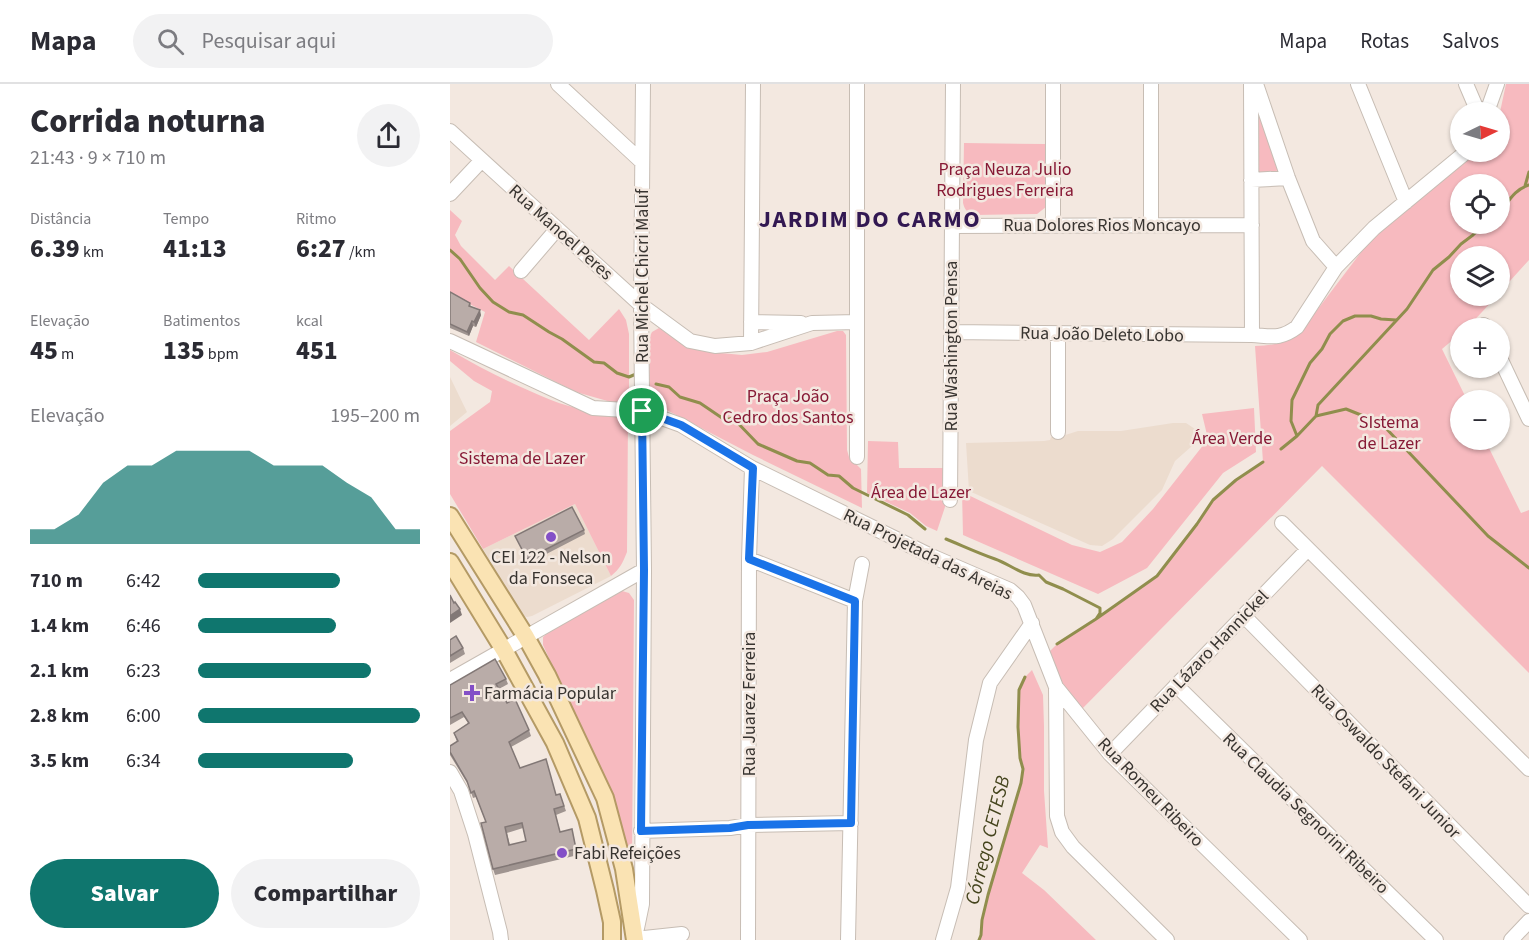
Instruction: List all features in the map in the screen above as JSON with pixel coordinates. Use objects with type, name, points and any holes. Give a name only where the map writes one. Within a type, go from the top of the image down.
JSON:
[{"type":"main road","points":[[450,516],[526,637],[605,798],[624,869],[635,938]]},
{"type":"main road","points":[[450,562],[504,650],[555,743],[587,818],[612,922],[612,940]]},
{"type":"street","points":[[558,84],[642,162]]},
{"type":"street","name":"Rua Michel Chicri Maluf","points":[[635,938],[642,904],[643,84]]},
{"type":"street","points":[[751,343],[753,84]]},
{"type":"street","points":[[856,457],[857,84]]},
{"type":"street","name":"Rua Washington Pensa","points":[[950,500],[953,84]]},
{"type":"street","points":[[1053,84],[1053,226]]},
{"type":"street","points":[[1150,225],[1151,84]]},
{"type":"street","points":[[1251,84],[1252,335]]},
{"type":"street","points":[[1256,84],[1288,178],[1313,241],[1336,267]]},
{"type":"street","points":[[1358,84],[1406,202]]},
{"type":"street","points":[[1466,84],[1474,102]]},
{"type":"street","points":[[1491,102],[1497,84]]},
{"type":"street","name":"Rua Manoel Peres","points":[[450,131],[641,305],[690,341],[715,346],[751,343],[812,323]]},
{"type":"street","points":[[450,194],[482,160]]},
{"type":"street","name":"Rua João Deleto Lobo","points":[[951,332],[1280,337],[1297,327],[1336,267],[1374,228],[1454,162]]},
{"type":"street","points":[[1251,180],[1288,178]]},
{"type":"street","name":"Rua Dolores Rios Moncayo","points":[[952,226],[1252,225]]},
{"type":"street","points":[[521,271],[557,229]]},
{"type":"street","name":"Rua Manoel Peres","points":[[751,322],[857,322]]},
{"type":"street","points":[[1058,333],[1058,432]]},
{"type":"street","name":"Rua Projetada das Areias","points":[[450,341],[593,408],[642,411],[681,425],[753,468],[929,555],[1010,590],[1024,605],[1032,623]]},
{"type":"street","points":[[1510,378],[1529,419]]},
{"type":"street","name":"Rua Juarez Ferreira","points":[[748,940],[749,559],[753,468]]},
{"type":"street","points":[[1282,523],[1529,769]]},
{"type":"street","name":"Rua Lázaro Hannickel","points":[[1110,754],[1308,549]]},
{"type":"street","points":[[749,559],[855,601]]},
{"type":"street","points":[[849,940],[855,601],[862,564]]},
{"type":"street","points":[[450,680],[644,570]]},
{"type":"street","name":"Rua Oswaldo Stefani Junior","points":[[1244,615],[1529,906]]},
{"type":"street","points":[[943,940],[958,888],[976,740],[990,683],[1032,623]]},
{"type":"street","name":"Rua Romeu Ribeiro","points":[[1032,623],[1055,684],[1110,754],[1300,940]]},
{"type":"street","points":[[1055,684],[1057,816],[1062,832],[1073,847],[1167,940]]},
{"type":"street","name":"Rua Claudia Segnorini Ribeiro","points":[[1176,685],[1436,940]]},
{"type":"street","points":[[450,772],[456,795],[476,834],[501,940]]},
{"type":"street","points":[[641,831],[730,828],[748,825],[851,823]]},
{"type":"street","points":[[1511,940],[1529,921]]},
{"type":"street","points":[[635,938],[682,934]]},
{"type":"shaded area","points":[[450,377],[467,412],[450,426]]},
{"type":"shaded area","points":[[1186,423],[1195,429],[1196,436],[1192,446],[1175,461],[1162,490],[1113,539],[1102,546],[1090,545],[969,491],[966,443],[1044,441],[1050,440],[1051,437],[1078,431],[1121,431]]},
{"type":"shaded area","points":[[575,504],[611,576],[532,616],[523,616],[483,549]]},
{"type":"green space","name":"SIstema de Lazer","points":[[1506,84],[1529,84],[1529,260],[1510,281],[1510,246],[1450,246],[1450,306],[1488,306],[1476,318],[1450,318],[1450,342],[1442,349],[1450,365],[1450,378],[1456,378],[1462,390],[1450,390],[1450,450],[1490,450],[1521,513],[1529,510],[1529,673],[1322,466],[1081,710],[1069,698],[1047,654],[1057,644],[1157,576],[1213,500],[1236,480],[1263,462],[1255,346],[1277,344],[1288,340],[1305,326],[1365,247],[1394,219],[1462,162],[1510,162],[1510,102],[1502,102]]},
{"type":"green space","points":[[1256,103],[1281,170],[1254,175]]},
{"type":"green space","name":"Praça Neuza Julio Rodrigues Ferreira","points":[[964,143],[1045,144],[1046,207],[1037,214],[975,215],[967,211],[963,203]]},
{"type":"green space","name":"Sistema de Lazer","points":[[450,210],[462,221],[455,235],[461,246],[495,280],[509,266],[589,340],[619,309],[626,320],[629,334],[629,398],[626,403],[618,404],[576,392],[476,342],[485,312],[450,294]]},
{"type":"green space","name":"Praça João Cedro dos Santos","points":[[659,328],[687,347],[742,355],[767,352],[843,331],[846,335],[847,450],[849,457],[861,469],[862,508],[653,403],[649,390],[650,336]]},
{"type":"green space","name":"Sistema de Lazer","points":[[450,350],[499,377],[551,400],[579,409],[628,418],[627,552],[617,571],[611,576],[575,504],[483,549],[450,494],[450,431],[490,402],[492,391],[474,381],[450,361]]},
{"type":"green space","name":"Área Verde","points":[[1254,408],[1256,452],[1223,473],[1147,568],[1098,594],[963,535],[962,492],[1072,545],[1100,552],[1122,542],[1153,509],[1208,439],[1202,414]]},
{"type":"green space","name":"Área de Lazer","points":[[868,441],[898,442],[899,468],[946,468],[946,504],[937,531],[926,526],[910,513],[867,493]]},
{"type":"green space","points":[[622,591],[629,593],[634,600],[632,865],[604,778],[543,645],[543,637],[551,630]]},
{"type":"green space","points":[[1032,670],[1043,695],[1044,791],[1048,848],[1040,845],[1022,873],[1044,890],[1096,940],[979,940],[988,895],[1021,783],[1023,769],[1018,727],[1019,690],[1025,677]]},
{"type":"building","points":[[450,292],[470,303],[469,306],[480,310],[467,332],[450,324]]},
{"type":"building","name":"CEI 122 - Nelson da Fonseca","points":[[572,507],[584,530],[527,559],[515,536]]},
{"type":"building","points":[[450,595],[460,609],[450,616]]},
{"type":"building","points":[[456,636],[463,648],[450,656],[450,640]]},
{"type":"building","points":[[495,659],[506,679],[496,684],[507,703],[515,699],[529,730],[509,742],[520,768],[546,759],[556,795],[560,794],[564,806],[554,809],[560,832],[572,829],[576,849],[493,869],[481,823],[486,822],[474,791],[471,793],[467,781],[450,752],[450,746],[458,741],[454,733],[469,723],[462,712],[450,718],[450,685]],"holes":[[[522,823],[526,841],[509,845],[505,827]]]},
{"type":"waterway","points":[[1525,186],[1529,172]]},
{"type":"waterway","points":[[1510,199],[1516,192],[1529,185]]},
{"type":"waterway","points":[[1281,449],[1316,416],[1318,405],[1407,309],[1433,270],[1474,234]]},
{"type":"waterway","name":"Córrego CETESB","points":[[450,250],[460,259],[493,302],[509,312],[523,315],[594,362],[604,363],[617,373],[629,377],[636,374]]},
{"type":"waterway","points":[[1297,436],[1291,421],[1292,400],[1310,363],[1322,349],[1330,334],[1343,321],[1355,316],[1396,320]]},
{"type":"waterway","name":"Córrego CETESB","points":[[656,384],[669,387],[680,397],[700,403],[725,420],[733,418],[758,444],[797,461],[810,463],[828,475],[839,476],[853,488],[908,515],[925,529]]},
{"type":"waterway","points":[[1316,416],[1346,409],[1381,423],[1488,536],[1529,568]]},
{"type":"waterway","points":[[1096,619],[1157,576],[1213,500],[1236,480],[1263,462]]},
{"type":"waterway","name":"Córrego CETESB","points":[[946,539],[1022,572],[1039,575],[1046,582],[1100,608],[1096,619],[1057,644]]},
{"type":"waterway","name":"Córrego CETESB","points":[[979,940],[988,895],[1021,783],[1023,769],[1018,727],[1019,690],[1025,677]]},
{"type":"place","name":"CEI 122 - Nelson da Fonseca","points":[[551,537]]},
{"type":"place","name":"Farmácia Popular","points":[[472,693]]},
{"type":"place","name":"Fabi Refeições","points":[[562,853]]},
{"type":"district","name":"JARDIM DO CARMO","points":[[870,219]]},
{"type":"route","points":[[642,411],[681,425],[753,468],[749,559],[855,601],[851,823],[748,825],[730,828],[641,831],[644,570],[642,411]]}]
